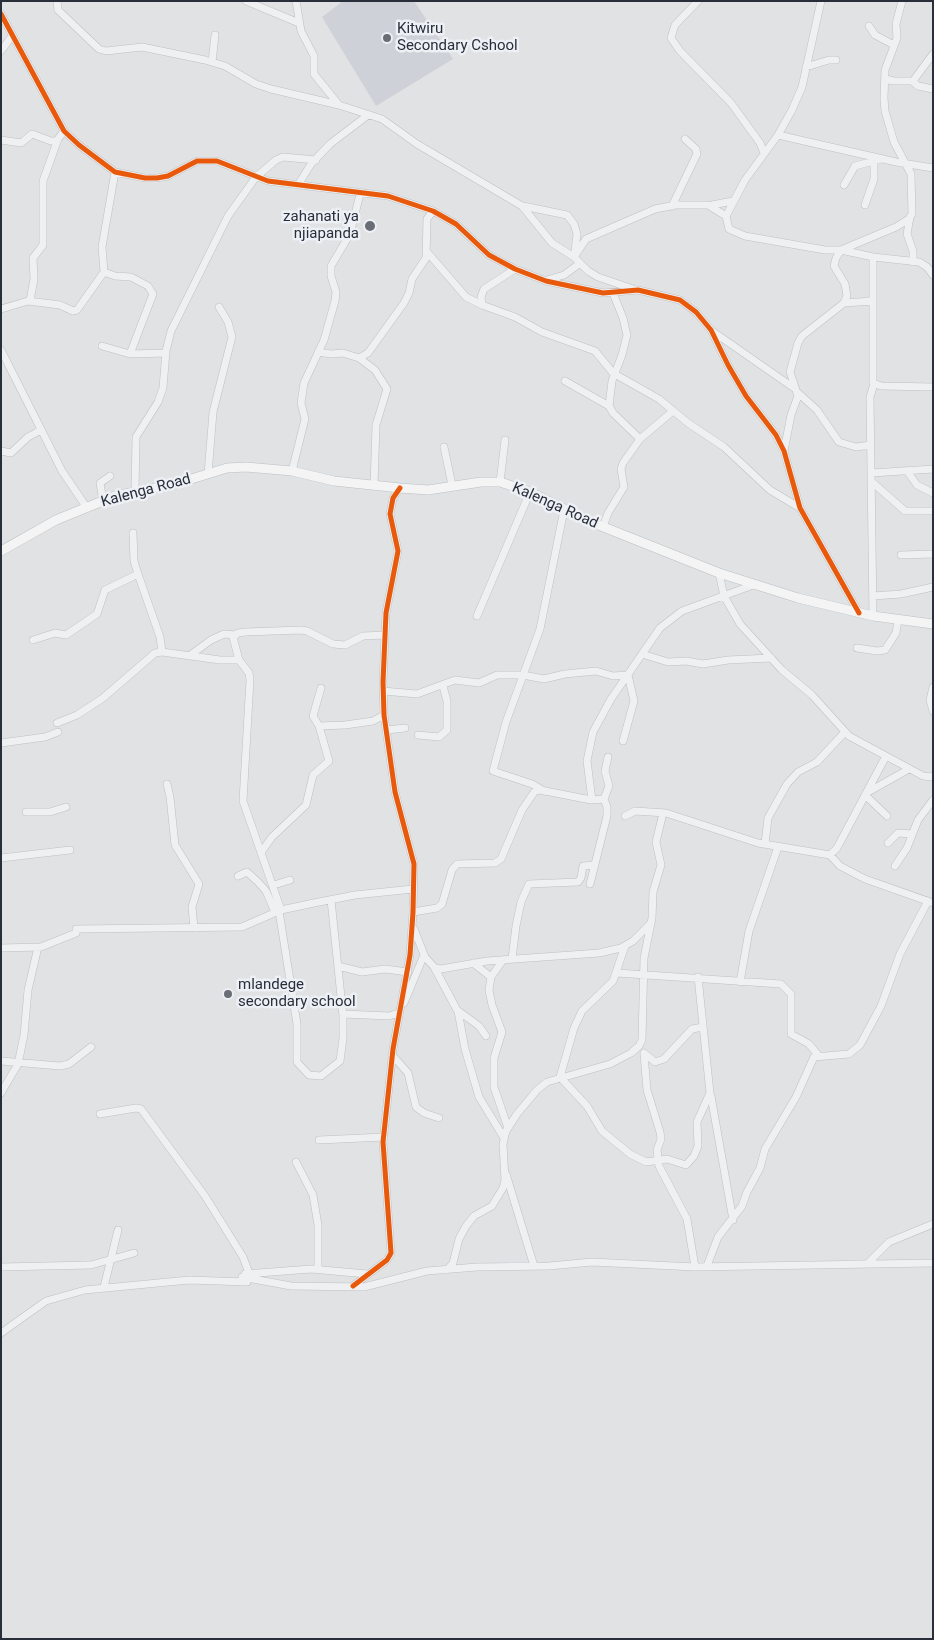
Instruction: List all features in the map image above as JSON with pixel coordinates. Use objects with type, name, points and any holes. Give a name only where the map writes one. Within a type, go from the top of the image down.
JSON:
[{"type":"main road","name":"Kalenga Road","points":[[1,551],[56,520],[103,501],[227,468],[246,467],[292,471],[374,486],[428,490],[500,482],[530,492],[564,510],[603,527],[719,573],[798,598],[859,613],[933,624]]},
{"type":"street","points":[[57,1],[58,10],[99,49],[106,51],[142,47],[212,62],[272,89],[340,105],[382,120],[417,144],[522,206],[567,215],[574,224],[577,234],[574,257]]},
{"type":"street","points":[[246,1],[299,23]]},
{"type":"street","points":[[296,1],[299,23],[314,56],[314,74],[340,105]]},
{"type":"street","points":[[698,1],[675,25],[671,32],[671,38],[680,51],[731,103],[760,143],[764,153]]},
{"type":"street","points":[[821,1],[802,87],[778,135],[733,201],[726,216],[729,229],[744,236],[826,250],[841,250],[873,257],[922,263],[933,275]]},
{"type":"street","points":[[902,1],[896,24],[898,36],[885,79],[885,111],[894,142],[910,174],[912,188],[907,234],[913,253],[913,262]]},
{"type":"street","points":[[1,14],[64,131],[84,150],[115,172],[145,178],[157,178],[168,176],[197,161],[206,160],[217,161],[268,181],[388,196],[433,211],[456,224],[488,255],[515,269],[583,290],[613,293],[638,290]]},
{"type":"street","points":[[869,26],[876,35],[894,45]]},
{"type":"street","points":[[212,62],[215,34]]},
{"type":"street","points":[[1,51],[12,36]]},
{"type":"street","points":[[885,79],[912,81],[917,78],[933,54]]},
{"type":"street","points":[[806,67],[829,60],[836,60]]},
{"type":"street","points":[[912,81],[918,86],[933,89]]},
{"type":"street","points":[[298,185],[330,144],[368,115]]},
{"type":"street","points":[[30,301],[34,279],[33,258],[42,245],[41,190],[45,172],[57,141],[64,131]]},
{"type":"street","points":[[1,140],[21,143],[32,134],[51,142],[57,141]]},
{"type":"street","points":[[778,135],[877,160],[933,168]]},
{"type":"street","points":[[672,206],[697,154],[696,149],[685,140]]},
{"type":"street","points":[[135,492],[136,436],[158,402],[164,383],[166,353],[176,318],[228,216],[256,177],[283,156],[316,160]]},
{"type":"street","points":[[844,185],[855,166],[877,160]]},
{"type":"street","points":[[865,205],[874,179],[877,160]]},
{"type":"street","points":[[1,309],[30,301],[60,305],[75,310],[104,272],[102,247],[115,172]]},
{"type":"street","points":[[292,471],[305,418],[301,403],[304,383],[318,352],[335,301],[336,292],[331,276],[331,266],[350,234],[360,194]]},
{"type":"street","points":[[574,257],[580,245],[597,233],[655,209],[672,206],[712,205],[733,201]]},
{"type":"street","points":[[712,205],[726,216]]},
{"type":"street","points":[[522,206],[552,243],[574,257],[579,264],[598,277],[638,290],[680,300],[696,312],[712,330],[796,390],[817,410],[839,442],[856,447],[871,445]]},
{"type":"street","points":[[359,358],[369,351],[404,303],[409,293],[410,282],[428,253],[426,219],[433,211]]},
{"type":"street","points":[[784,451],[796,390],[790,372],[798,343],[802,336],[844,303],[848,296],[845,284],[834,266],[841,250],[896,227],[910,217]]},
{"type":"street","points":[[428,253],[466,297],[514,317],[542,332],[590,348],[598,354],[614,375],[660,399],[673,411],[724,447],[770,490],[800,508]]},
{"type":"street","points":[[873,257],[872,376],[874,384],[870,397],[873,616]]},
{"type":"street","points":[[546,280],[564,275],[579,264]]},
{"type":"street","points":[[482,305],[481,298],[484,289],[515,269]]},
{"type":"street","points":[[104,272],[115,276],[131,277],[148,286],[154,294],[130,354]]},
{"type":"street","points":[[609,406],[614,375],[627,335],[623,318],[613,293]]},
{"type":"street","points":[[844,303],[873,301]]},
{"type":"street","points":[[208,474],[213,412],[232,337],[228,322],[219,307]]},
{"type":"street","points":[[712,330],[737,382],[771,427],[784,451],[800,508],[859,613]]},
{"type":"street","points":[[102,346],[130,354],[166,353]]},
{"type":"street","points":[[1,350],[62,471],[87,508]]},
{"type":"street","points":[[318,352],[343,353],[359,358],[375,370],[387,389],[376,425],[374,486]]},
{"type":"street","points":[[565,381],[609,406],[613,413],[640,439]]},
{"type":"street","points":[[874,384],[933,387]]},
{"type":"street","points":[[603,527],[608,513],[624,487],[622,463],[640,439],[673,411]]},
{"type":"street","points":[[771,427],[788,428]]},
{"type":"street","points":[[1,451],[11,453],[28,436],[41,430]]},
{"type":"street","points":[[500,482],[504,440]]},
{"type":"street","points":[[444,447],[452,486]]},
{"type":"street","points":[[872,473],[933,469]]},
{"type":"street","points":[[906,471],[917,485],[933,493]]},
{"type":"street","points":[[103,501],[100,484],[110,476]]},
{"type":"street","points":[[872,482],[896,500],[905,511],[933,512]]},
{"type":"street","points":[[353,1286],[387,1260],[391,1253],[384,1136],[392,1055],[408,972],[413,912],[414,864],[394,792],[384,715],[383,691],[386,614],[398,551],[390,514],[393,498],[400,488]]},
{"type":"street","points":[[477,616],[530,492]]},
{"type":"street","points":[[544,791],[532,784],[493,771],[506,722],[540,628],[564,510]]},
{"type":"street","points":[[133,533],[138,574],[160,637],[162,652]]},
{"type":"street","points":[[901,555],[933,554]]},
{"type":"street","points":[[719,573],[724,596],[740,624],[845,732],[854,740],[909,769],[923,776],[933,777]]},
{"type":"street","points":[[33,640],[55,633],[66,635],[97,614],[106,590],[138,574]]},
{"type":"street","points":[[592,800],[587,761],[588,745],[600,716],[660,628],[682,611],[756,584]]},
{"type":"street","points":[[873,596],[901,594],[933,587]]},
{"type":"street","points":[[857,648],[877,651],[885,650],[896,633],[898,620]]},
{"type":"street","points":[[189,656],[211,640],[224,634],[236,635],[246,632],[306,630],[333,644],[346,645],[363,636],[385,635]]},
{"type":"street","points":[[236,635],[233,640],[239,660],[249,673],[250,680],[242,794],[274,885],[297,1024],[297,1062],[309,1075],[320,1076],[340,1061],[342,1014],[331,900]]},
{"type":"street","points":[[57,723],[87,709],[133,673],[148,657],[162,652],[220,660],[239,660]]},
{"type":"street","points":[[642,654],[668,662],[681,660],[703,664],[728,660],[772,658]]},
{"type":"street","points":[[383,691],[417,694],[460,679],[479,683],[497,675],[523,675],[544,679],[596,671],[613,676],[628,675]]},
{"type":"street","points":[[623,741],[634,701],[628,675]]},
{"type":"street","points":[[418,735],[439,737],[448,730],[447,701],[443,686]]},
{"type":"street","points":[[933,687],[930,700],[933,711]]},
{"type":"street","points":[[262,851],[272,837],[306,805],[313,775],[329,762],[319,726],[313,715],[321,688]]},
{"type":"street","points":[[319,726],[373,721],[384,715]]},
{"type":"street","points":[[387,730],[404,728]]},
{"type":"street","points":[[1,742],[45,737],[58,732]]},
{"type":"street","points":[[765,844],[768,818],[787,784],[798,772],[817,762],[845,732]]},
{"type":"street","points":[[830,855],[838,848],[886,756]]},
{"type":"street","points":[[590,884],[607,816],[604,799],[609,786],[605,771],[608,757]]},
{"type":"street","points":[[865,794],[909,769]]},
{"type":"street","points":[[167,784],[175,845],[199,884],[192,907],[194,928]]},
{"type":"street","points":[[413,912],[437,908],[442,904],[452,870],[456,864],[498,862],[505,852],[527,800],[535,791],[592,800],[604,799]]},
{"type":"street","points":[[865,794],[887,816]]},
{"type":"street","points":[[895,866],[906,848],[918,820],[933,800]]},
{"type":"street","points":[[26,812],[50,812],[66,807]]},
{"type":"street","points":[[625,816],[635,811],[663,813],[765,844],[830,855],[840,866],[865,879],[930,902],[900,954],[881,1006],[860,1045],[849,1054],[814,1056],[796,1097],[765,1149],[757,1176],[733,1220],[718,1236],[707,1266]]},
{"type":"street","points":[[447,1270],[453,1263],[459,1239],[466,1226],[474,1216],[483,1212],[498,1198],[503,1188],[504,1138],[517,1114],[537,1090],[560,1076],[610,1064],[640,1046],[644,1034],[644,958],[653,892],[661,865],[656,842],[663,813]]},
{"type":"street","points":[[888,843],[900,832],[912,834]]},
{"type":"street","points":[[740,982],[749,931],[778,847]]},
{"type":"street","points":[[1,858],[70,850]]},
{"type":"street","points":[[512,959],[521,902],[529,884],[578,882],[581,878],[583,866],[596,865]]},
{"type":"street","points":[[238,876],[247,872],[266,891],[278,911]]},
{"type":"street","points":[[274,885],[290,880]]},
{"type":"street","points":[[1,948],[38,947],[76,931],[242,927],[278,911],[355,894],[412,889]]},
{"type":"street","points":[[412,924],[424,955],[434,967],[458,1011],[465,1049],[480,1097],[504,1138]]},
{"type":"street","points":[[434,967],[441,969],[512,959],[599,953],[625,946],[650,924]]},
{"type":"street","points":[[560,1076],[574,1028],[582,1011],[609,985],[617,973],[625,946]]},
{"type":"street","points":[[1,1093],[18,1064],[24,1035],[29,982],[38,947]]},
{"type":"street","points":[[342,1014],[389,1016],[399,1011],[424,955]]},
{"type":"street","points":[[503,960],[491,977],[490,996],[502,1032],[494,1058],[494,1087],[508,1128]]},
{"type":"street","points":[[473,963],[491,977]]},
{"type":"street","points":[[338,966],[362,972],[385,969],[408,972]]},
{"type":"street","points":[[617,973],[645,976],[698,977],[786,986],[791,994],[791,1034],[809,1044],[818,1055]]},
{"type":"street","points":[[698,977],[712,1113],[733,1220]]},
{"type":"street","points":[[458,1011],[479,1026],[486,1036]]},
{"type":"street","points":[[644,1054],[655,1062],[664,1059],[692,1030],[703,1027]]},
{"type":"street","points":[[640,1046],[644,1054],[647,1090],[660,1132],[661,1139],[657,1150],[663,1176],[687,1219],[695,1266]]},
{"type":"street","points":[[1,1061],[18,1064],[60,1066],[70,1064],[91,1047]]},
{"type":"street","points":[[392,1055],[408,1072],[416,1107],[424,1113],[439,1118]]},
{"type":"street","points":[[560,1076],[587,1106],[605,1134],[646,1162],[659,1159],[684,1165],[694,1156],[699,1136],[698,1118],[710,1093]]},
{"type":"street","points":[[100,1114],[136,1108],[141,1109],[205,1196],[243,1258],[244,1276]]},
{"type":"street","points":[[320,1140],[384,1136]]},
{"type":"street","points":[[296,1162],[313,1195],[318,1225],[318,1269]]},
{"type":"street","points":[[504,1169],[534,1266]]},
{"type":"street","points":[[867,1264],[889,1242],[901,1235],[933,1224]]},
{"type":"street","points":[[104,1287],[109,1259],[118,1230]]},
{"type":"street","points":[[1,1267],[91,1266],[109,1259],[134,1254]]},
{"type":"street","points":[[244,1276],[297,1287],[353,1286],[380,1284],[427,1271],[477,1266],[534,1266],[592,1262],[695,1266],[933,1263]]},
{"type":"street","points":[[1,1333],[46,1301],[104,1287],[318,1269],[367,1274]]},
{"type":"shaded area","name":"Kitwiru Secondary Cshool","points":[[343,1],[414,1],[453,59],[376,106],[322,17]]},
{"type":"cycle path","points":[[1,14],[64,131],[79,145],[115,172],[145,178],[157,178],[168,176],[197,161],[217,161],[268,181],[388,196],[433,211],[456,224],[489,255],[515,269],[546,281],[603,293],[638,290],[680,300],[696,312],[711,330],[746,396],[776,435],[784,451],[800,508],[859,613]]},
{"type":"cycle path","points":[[353,1286],[387,1260],[391,1253],[383,1142],[393,1049],[410,955],[413,912],[414,864],[395,792],[384,715],[383,682],[386,613],[398,551],[390,514],[393,498],[400,488]]},
{"type":"place","name":"Kitwiru Secondary Cshool","points":[[387,38]]},
{"type":"place","name":"zahanati ya njiapanda","points":[[370,226]]},
{"type":"place","name":"mlandege secondary school","points":[[228,994]]}]
